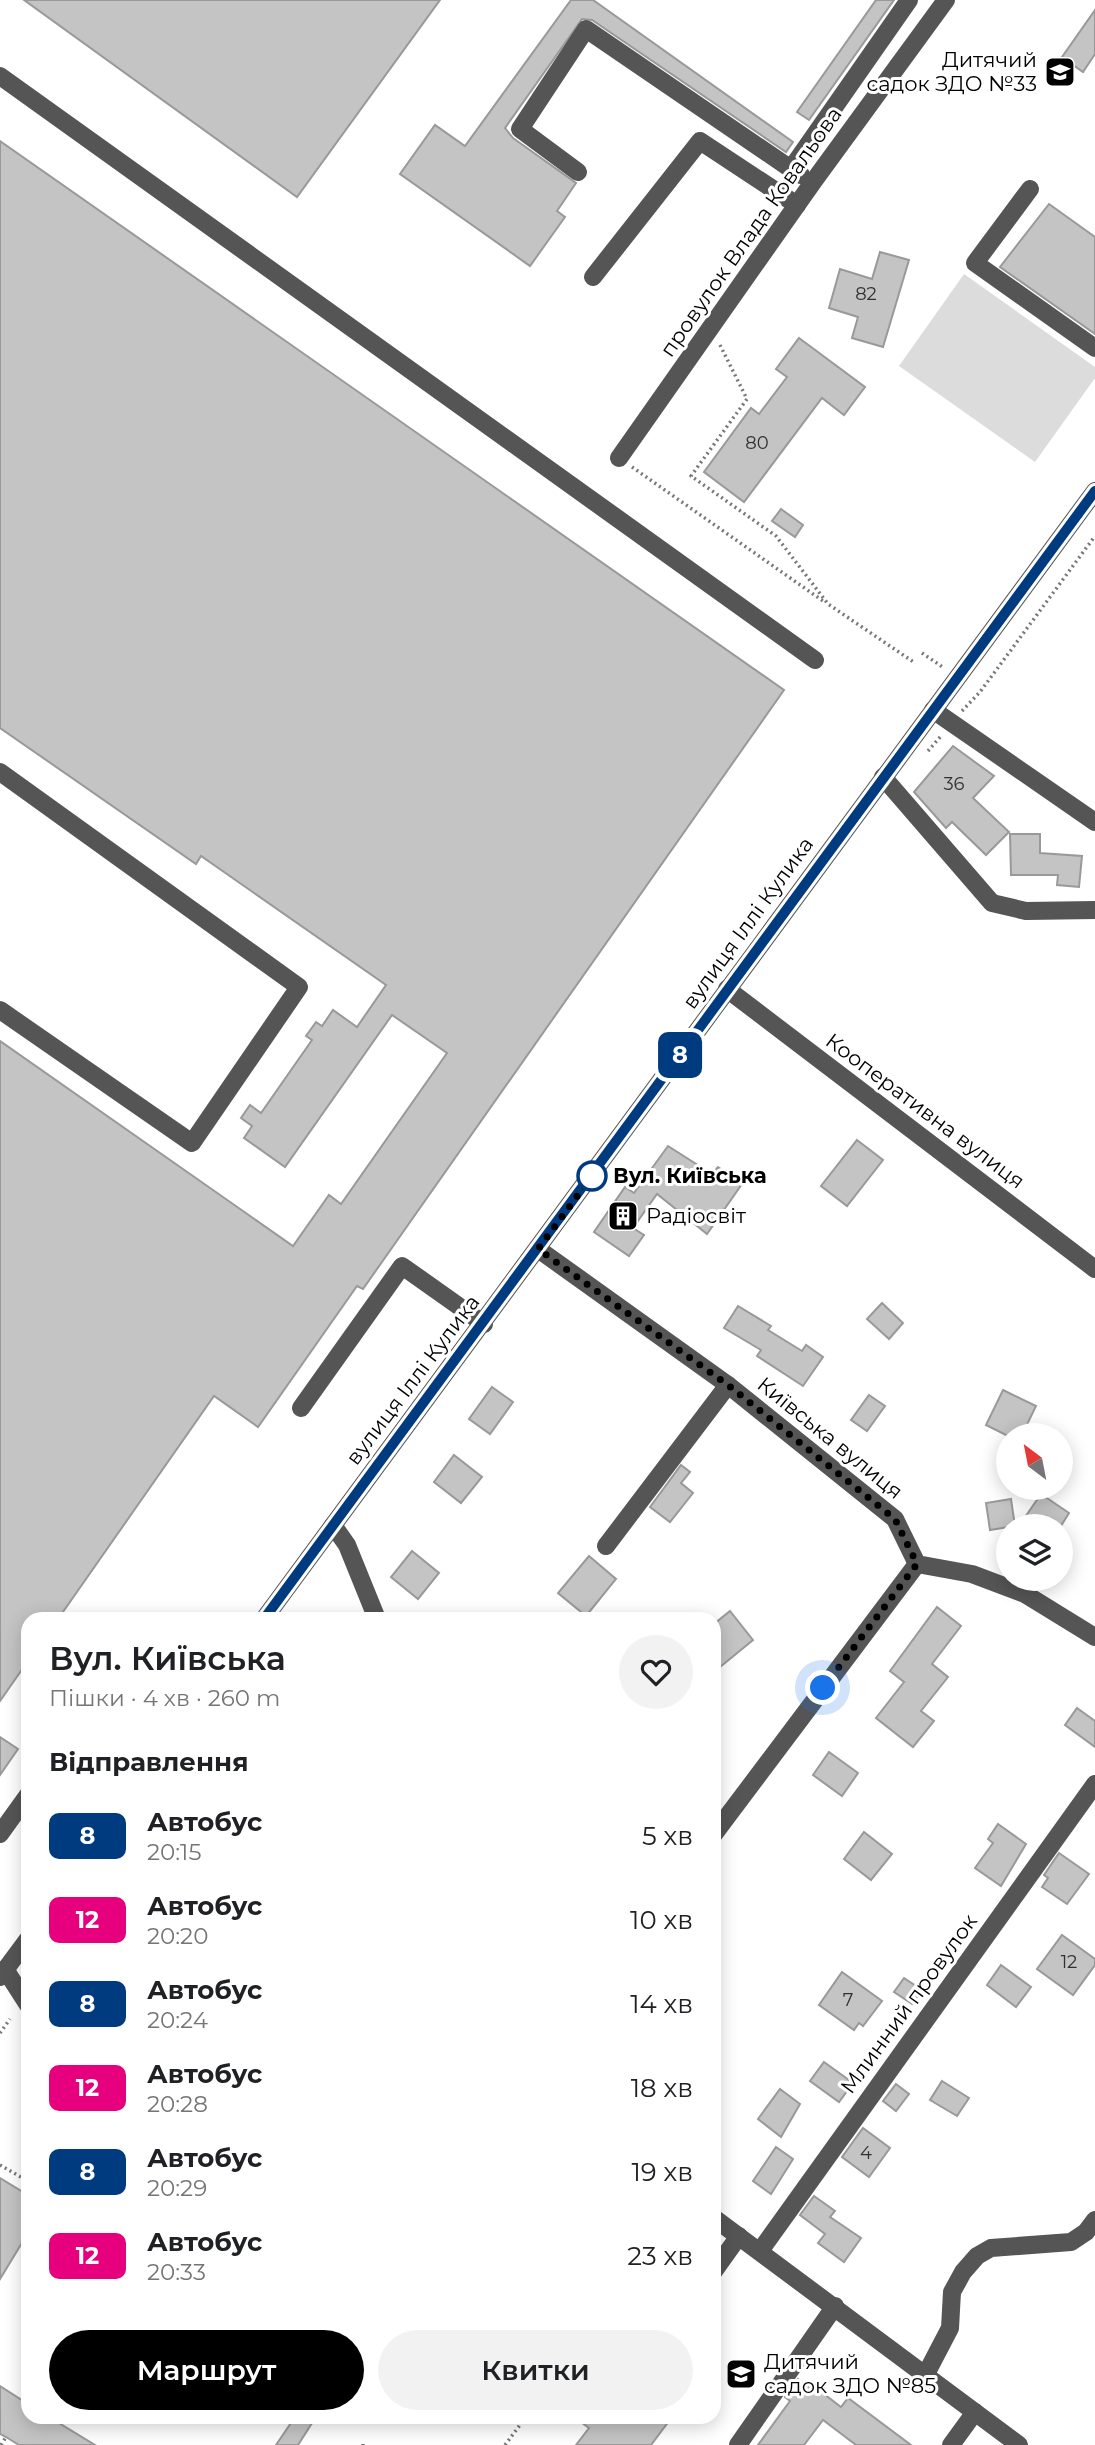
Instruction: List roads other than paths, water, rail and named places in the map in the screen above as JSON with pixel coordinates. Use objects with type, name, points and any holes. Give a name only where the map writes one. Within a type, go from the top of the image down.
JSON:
[{"type":"street","points":[[791,169],[909,0]]},
{"type":"street","name":"провулок Влада Ковальова","points":[[619,458],[813,182],[946,0]]},
{"type":"street","points":[[578,172],[520,128],[586,29],[813,182]]},
{"type":"street","points":[[0,76],[815,660]]},
{"type":"street","points":[[593,277],[700,141],[797,205]]},
{"type":"street","points":[[1030,190],[975,263],[1095,348]]},
{"type":"street","name":"вулиця Іллі Кулика","points":[[269,1612],[484,1324],[727,989],[1095,491]]},
{"type":"street","points":[[933,710],[1095,822]]},
{"type":"street","points":[[0,772],[299,987],[192,1143],[0,1010]]},
{"type":"street","points":[[883,777],[992,903],[1026,911],[1095,910]]},
{"type":"street","name":"Кооперативна вулиця","points":[[727,989],[1095,1269]]},
{"type":"street","name":"Київська вулиця","points":[[538,1249],[728,1385],[895,1519],[917,1564]]},
{"type":"street","points":[[301,1408],[402,1266],[484,1324]]},
{"type":"street","points":[[606,1546],[728,1385]]},
{"type":"street","points":[[333,1525],[347,1545],[374,1612]]},
{"type":"street","points":[[721,1824],[917,1564],[972,1574],[1025,1594],[1095,1636]]},
{"type":"street","name":"Млинний провулок","points":[[760,2251],[1095,1784]]},
{"type":"street","points":[[0,1834],[21,1805]]},
{"type":"street","points":[[21,1949],[3,1973],[21,1996]]},
{"type":"street","points":[[926,2374],[950,2328],[952,2292],[963,2272],[977,2256],[991,2248],[1071,2242],[1086,2232],[1095,2220]]},
{"type":"street","points":[[721,2223],[1019,2445]]},
{"type":"street","points":[[721,2261],[739,2236]]},
{"type":"street","points":[[738,2445],[835,2306]]},
{"type":"street","points":[[951,2445],[975,2412]]},
{"type":"place","name":"Дитячий садок ЗДО №33","points":[[1060,72]]},
{"type":"place","name":"Вул. Київська","points":[[592,1176]]},
{"type":"place","name":"Радіосвіт","points":[[623,1216]]},
{"type":"place","name":"Дитячий садок ЗДО №85","points":[[741,2374]]}]
